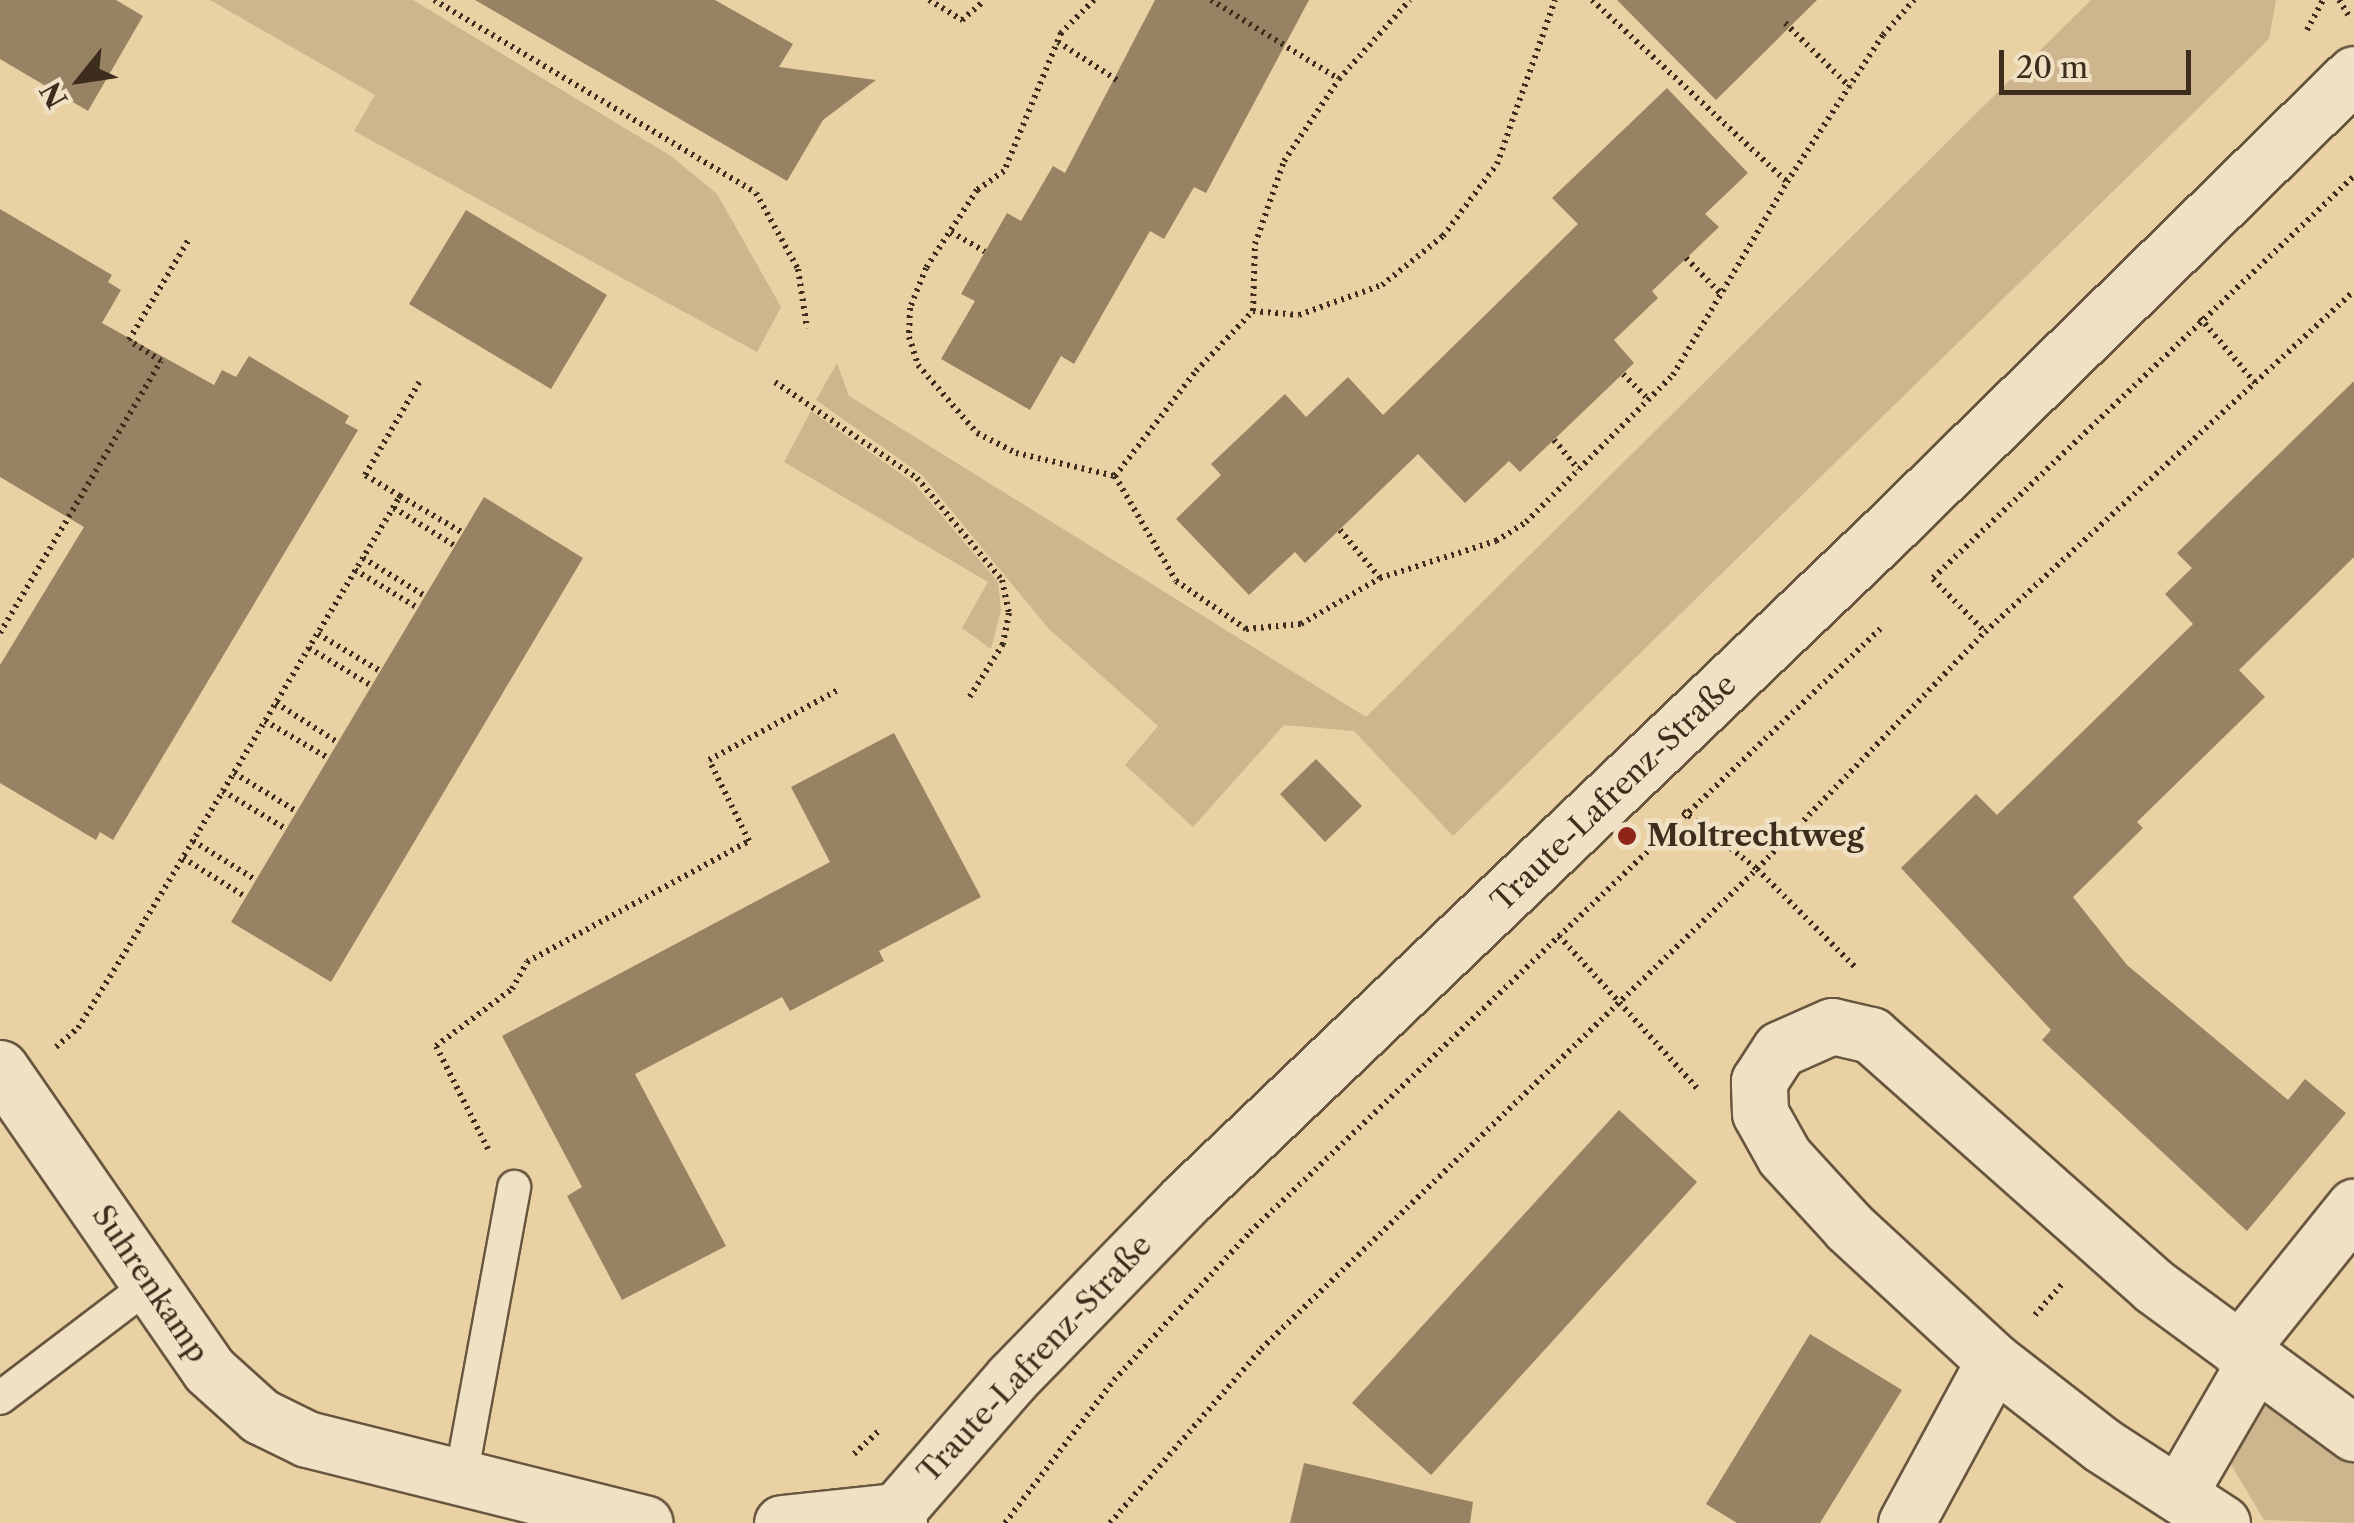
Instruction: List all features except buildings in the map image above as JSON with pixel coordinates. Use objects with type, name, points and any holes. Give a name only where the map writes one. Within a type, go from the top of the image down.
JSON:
[{"type":"street","name":"Traute-Lafrenz-Straße","points":[[893,1519],[1186,1198],[1887,531],[2354,74]]},
{"type":"street","points":[[2354,1207],[2247,1356],[2200,1508],[2102,1445],[1994,1361],[1848,1227],[1784,1156],[1760,1113],[1764,1067],[1792,1040],[1846,1026],[1884,1046],[2100,1240],[2247,1356],[2354,1433]]},
{"type":"street","name":"Suhrenkamp","points":[[7,1076],[208,1370],[260,1416],[306,1439],[645,1523]]},
{"type":"street","points":[[1906,1523],[1994,1361]]},
{"type":"street","points":[[782,1523],[893,1519]]},
{"type":"lane","points":[[461,1477],[514,1187]]},
{"type":"lane","points":[[0,1398],[150,1284]]},
{"type":"path","points":[[434,0],[756,193],[798,268],[807,328]]},
{"type":"path","points":[[930,0],[962,20],[985,0]]},
{"type":"path","points":[[1094,0],[1058,42],[1004,171],[977,190],[910,308],[918,365],[977,434],[1016,453],[1115,476],[1176,581],[1246,629],[1301,624],[1380,578],[1496,541],[1526,522],[1673,375],[1787,182],[1914,0]]},
{"type":"path","points":[[1211,0],[1339,80]]},
{"type":"path","points":[[1115,476],[1196,371],[1253,311],[1255,244],[1284,162],[1339,80],[1410,0]]},
{"type":"path","points":[[1253,311],[1298,316],[1382,285],[1443,236],[1497,164],[1556,0]]},
{"type":"path","points":[[1592,0],[1787,182]]},
{"type":"path","points":[[2295,46],[2322,0]]},
{"type":"path","points":[[2340,0],[2347,14]]},
{"type":"path","points":[[1785,23],[1850,87]]},
{"type":"path","points":[[1058,42],[1117,80]]},
{"type":"path","points":[[1919,592],[2354,176]]},
{"type":"path","points":[[951,232],[985,252]]},
{"type":"path","points":[[0,633],[160,361],[129,340],[189,239]]},
{"type":"path","points":[[1686,258],[1722,294]]},
{"type":"path","points":[[2157,267],[2257,385]]},
{"type":"path","points":[[1110,1523],[1260,1349],[1757,869],[1985,632],[2257,385],[2354,291]]},
{"type":"path","points":[[1623,374],[1649,400]]},
{"type":"path","points":[[421,379],[365,475],[463,533]]},
{"type":"path","points":[[775,382],[917,478],[1002,580],[1009,613],[1003,644],[966,701]]},
{"type":"path","points":[[1554,440],[1578,468]]},
{"type":"path","points":[[7,1076],[78,1028],[400,496]]},
{"type":"path","points":[[394,508],[455,546]]},
{"type":"path","points":[[1340,530],[1380,578]]},
{"type":"path","points":[[1887,531],[1985,632]]},
{"type":"path","points":[[364,558],[425,596]]},
{"type":"path","points":[[356,570],[418,608]]},
{"type":"path","points":[[1005,1523],[1114,1380],[1250,1232],[1892,618]]},
{"type":"path","points":[[318,634],[380,671]]},
{"type":"path","points":[[309,648],[372,686]]},
{"type":"path","points":[[514,1187],[477,1132],[436,1046],[512,990],[528,962],[749,841],[709,760],[838,690]]},
{"type":"path","points":[[276,703],[337,742]]},
{"type":"path","points":[[266,721],[328,758]]},
{"type":"path","points":[[1641,767],[1686,814],[1757,869],[1866,979],[1884,1046]]},
{"type":"path","points":[[234,773],[296,811]]},
{"type":"path","points":[[223,791],[286,830]]},
{"type":"path","points":[[193,841],[256,880]]},
{"type":"path","points":[[183,858],[246,897]]},
{"type":"path","points":[[1559,936],[1617,1005],[1704,1095]]},
{"type":"path","points":[[1994,1361],[2100,1240]]},
{"type":"shaded area","points":[[210,0],[413,0],[671,156],[717,194],[781,307],[757,352],[354,131],[375,95]]},
{"type":"shaded area","points":[[2091,0],[2276,0],[2269,39],[1453,836],[1354,731],[1284,725],[1193,827],[1125,765],[1158,726],[1049,629],[922,475],[816,400],[837,363],[849,396],[1366,717]]},
{"type":"shaded area","points":[[811,411],[914,483],[998,582],[1001,610],[991,649],[962,628],[988,582],[784,462]]},
{"type":"shaded area","points":[[2262,1406],[2281,1410],[2354,1459],[2354,1523],[2264,1520],[2232,1466],[2230,1445],[2244,1412]]},
{"type":"place","name":"Moltrechtweg","points":[[1627,836]]}]
